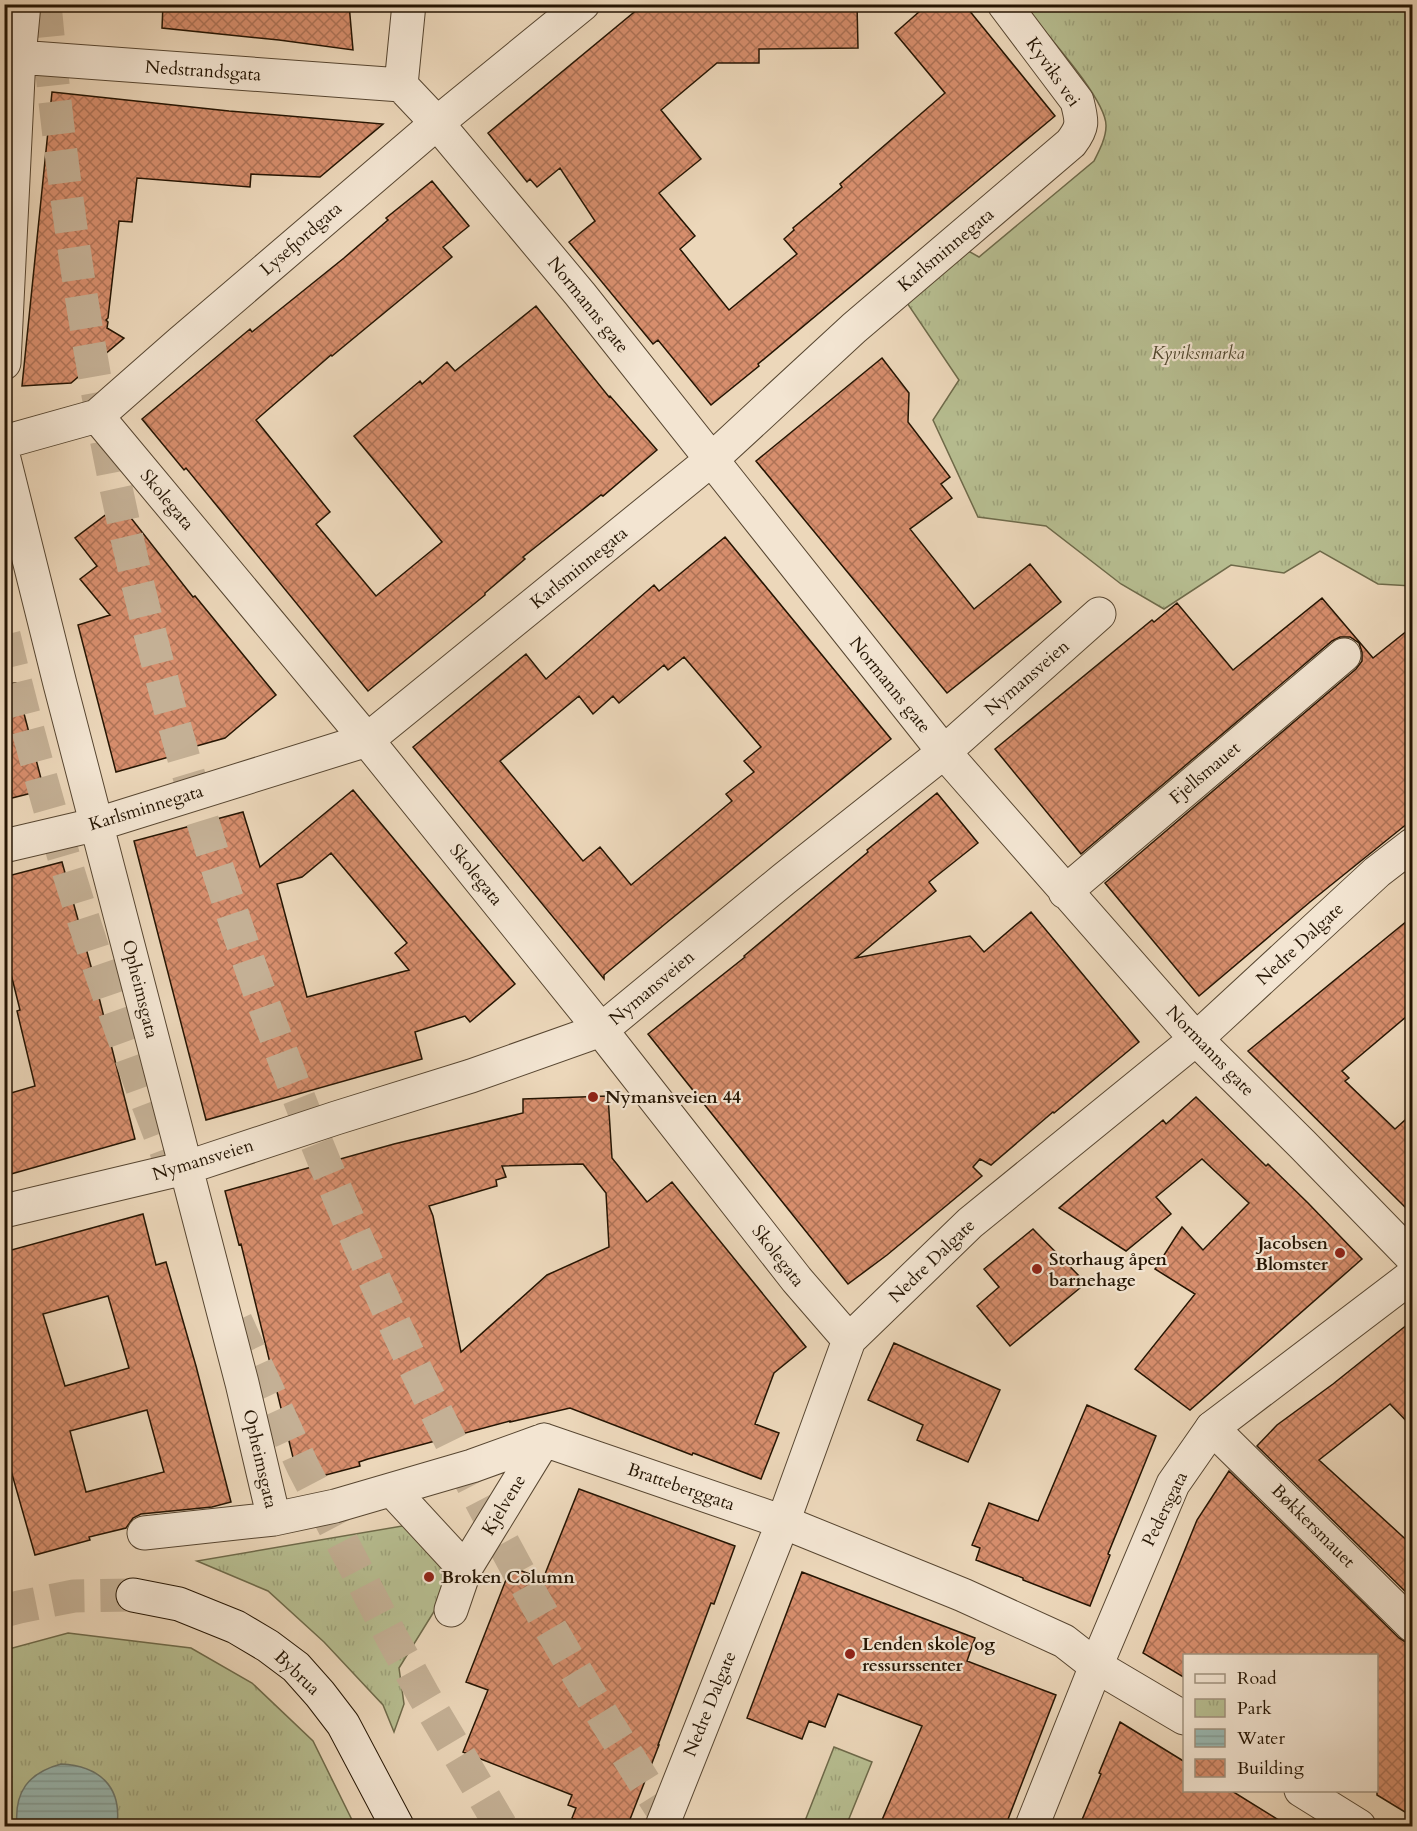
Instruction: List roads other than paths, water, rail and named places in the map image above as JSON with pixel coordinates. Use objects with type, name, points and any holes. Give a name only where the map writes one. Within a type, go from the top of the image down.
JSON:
[{"type":"street","points":[[4,363],[12,57],[24,4]]},
{"type":"street","points":[[401,85],[409,4]]},
{"type":"street","name":"Lysefjordgata","points":[[4,442],[97,416],[437,123],[583,4]]},
{"type":"street","name":"Kyviks vei","points":[[1004,4],[1077,101],[1081,116],[1080,131],[1071,143]]},
{"type":"street","name":"Nedstrandsgata","points":[[12,57],[401,85]]},
{"type":"street","name":"Normanns gate","points":[[401,85],[437,123],[580,294],[944,752],[1196,1039],[1413,1257]]},
{"type":"street","name":"Karlsminnegata","points":[[4,846],[98,824],[367,740],[711,460],[854,328],[1071,143]]},
{"type":"street","name":"Skolegata","points":[[97,416],[367,740],[602,1030],[797,1280],[849,1340]]},
{"type":"street","name":"Opheimsgata","points":[[4,459],[60,684],[244,1391],[274,1518]]},
{"type":"street","name":"Nymansveien","points":[[4,1211],[185,1168],[471,1076],[602,1030],[783,879],[944,752],[1099,614]]},
{"type":"street","name":"Fjellsmauet","points":[[1065,892],[1344,655]]},
{"type":"street","name":"Nedre Dalgate","points":[[662,1827],[783,1521],[849,1340],[970,1223],[1196,1039],[1377,872],[1413,845]]},
{"type":"street","name":"Pedersgata","points":[[1032,1827],[1096,1666],[1173,1484],[1212,1428],[1413,1276]]},
{"type":"street","name":"Bøkkersmauet","points":[[1212,1428],[1412,1624]]},
{"type":"street","points":[[144,1533],[274,1518],[335,1506],[472,1466],[544,1440]]},
{"type":"street","name":"Bratteberggata","points":[[544,1440],[783,1521],[963,1595],[1064,1641],[1096,1666],[1183,1717]]},
{"type":"street","name":"Kjelvene","points":[[451,1610],[465,1569],[544,1440]]},
{"type":"street","points":[[392,1490],[465,1569]]},
{"type":"street","name":"Bybrua","points":[[133,1595],[179,1604],[237,1627],[296,1667],[343,1725],[397,1827]]},
{"type":"street","points":[[1303,1792],[1359,1827]]},
{"type":"water","points":[[61,1764],[87,1769],[106,1781],[116,1800],[117,1826],[17,1826],[18,1803],[26,1786],[40,1773]]},
{"type":"tunnel","points":[[45,4],[74,247],[93,368],[116,488],[148,625],[184,760],[226,895],[272,1028],[323,1159],[378,1288],[438,1416],[542,1614],[672,1826]]},
{"type":"tunnel","points":[[4,635],[47,799],[79,907],[144,1094],[176,1177]]},
{"type":"tunnel","points":[[236,1321],[304,1469],[391,1636],[501,1826]]},
{"type":"tunnel","points":[[4,1611],[74,1596],[133,1595]]},
{"type":"place","name":"Nymansveien 44","points":[[593,1097]]},
{"type":"place","name":"Jacobsen Blomster","points":[[1340,1253]]},
{"type":"place","name":"Storhaug åpen barnehage","points":[[1037,1269]]},
{"type":"place","name":"Broken Column","points":[[429,1577]]},
{"type":"place","name":"Lenden skole og ressurssenter","points":[[850,1654]]},
{"type":"park label","name":"Kyviksmarka","points":[[1198,353]]}]
